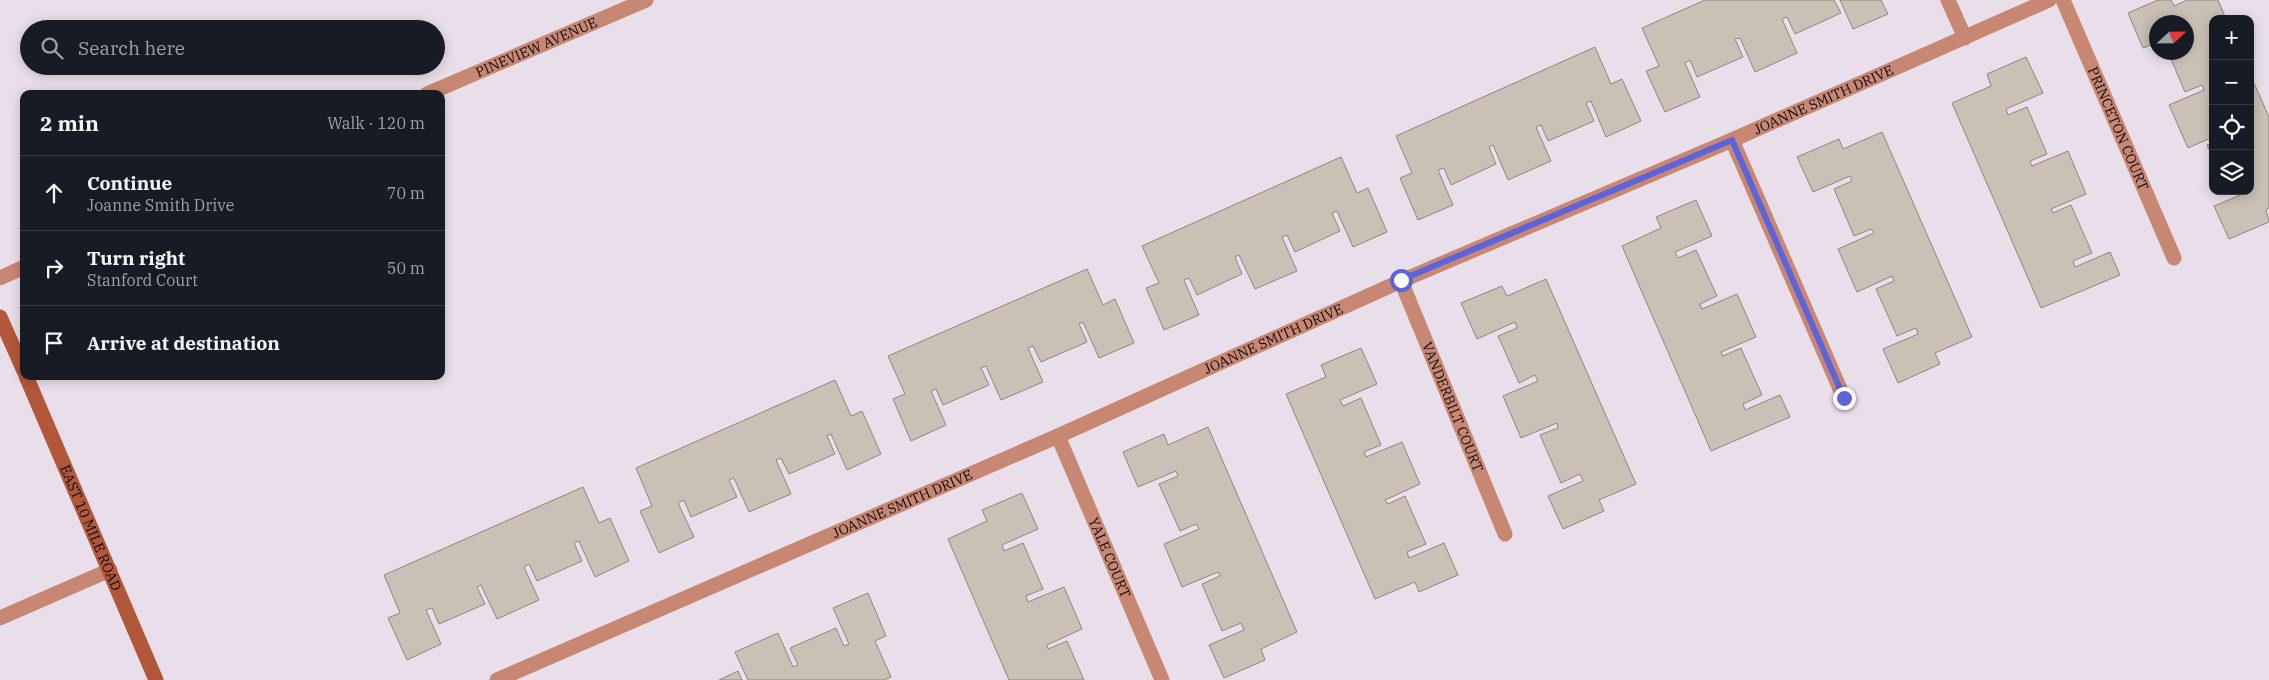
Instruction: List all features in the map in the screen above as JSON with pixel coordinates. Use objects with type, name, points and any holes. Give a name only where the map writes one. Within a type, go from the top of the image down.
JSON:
[{"type":"main road","points":[[0,317],[20,362]]},
{"type":"main road","name":"EAST 10 MILE ROAD","points":[[28,380],[156,680]]},
{"type":"street","name":"PINEVIEW AVENUE","points":[[436,90],[646,0]]},
{"type":"street","points":[[1948,0],[1964,38]]},
{"type":"street","name":"JOANNE SMITH DRIVE","points":[[497,680],[1058,436],[1401,280],[1732,140],[2049,0]]},
{"type":"street","name":"PRINCETON COURT","points":[[2063,0],[2174,258]]},
{"type":"street","points":[[1732,140],[1844,398]]},
{"type":"street","points":[[0,278],[20,269]]},
{"type":"street","name":"VANDERBILT COURT","points":[[1401,280],[1505,534]]},
{"type":"street","name":"YALE COURT","points":[[1058,436],[1162,680]]},
{"type":"street","points":[[0,618],[110,570]]},
{"type":"building","points":[[1705,0],[1834,0],[1841,13],[1795,34],[1787,17],[1782,19],[1797,53],[1755,72],[1740,38],[1735,39],[1743,57],[1697,77],[1690,60],[1685,63],[1700,97],[1665,112],[1646,71],[1659,66],[1642,28]]},
{"type":"building","points":[[1840,0],[1881,0],[1888,14],[1853,29]]},
{"type":"building","points":[[2158,0],[2171,0],[2174,6],[2187,0],[2218,0],[2224,15],[2209,15],[2209,139],[2188,148],[2169,105],[2204,90],[2202,85],[2185,92],[2171,60],[2194,60],[2194,15],[2149,15],[2149,46],[2143,48],[2128,13]]},
{"type":"building","points":[[1595,47],[1611,84],[1622,79],[1641,121],[1606,137],[1591,101],[1586,103],[1594,121],[1548,141],[1541,125],[1536,127],[1551,161],[1508,180],[1493,145],[1489,147],[1496,164],[1451,185],[1444,168],[1438,170],[1453,205],[1418,220],[1400,178],[1412,173],[1396,136]]},
{"type":"building","points":[[2026,57],[2043,93],[2006,109],[2008,115],[2027,107],[2047,154],[2030,161],[2032,166],[2068,151],[2086,194],[2051,209],[2053,213],[2071,205],[2092,253],[2073,261],[2075,267],[2110,252],[2120,275],[2041,308],[1952,103],[1991,86],[1987,74]]},
{"type":"building","points":[[2254,83],[2269,117],[2269,208],[2266,210],[2269,222],[2229,239],[2214,206],[2240,195],[2254,195]]},
{"type":"building","points":[[1882,132],[1972,337],[1935,353],[1940,364],[1898,383],[1883,349],[1918,334],[1916,328],[1897,336],[1876,289],[1894,281],[1892,276],[1857,292],[1838,249],[1874,233],[1871,229],[1854,236],[1834,189],[1852,181],[1850,176],[1813,192],[1797,157],[1839,139],[1843,149]]},
{"type":"building","points":[[1341,157],[1357,193],[1368,188],[1387,232],[1353,247],[1337,211],[1332,213],[1340,231],[1295,252],[1287,235],[1282,237],[1297,271],[1255,289],[1239,255],[1235,257],[1242,274],[1197,295],[1189,278],[1184,280],[1199,315],[1164,330],[1146,288],[1159,283],[1142,246]]},
{"type":"building","points":[[1696,200],[1712,236],[1675,252],[1678,258],[1696,250],[1717,296],[1700,304],[1702,309],[1737,294],[1756,337],[1721,352],[1723,356],[1741,348],[1762,395],[1743,404],[1745,410],[1780,395],[1790,417],[1711,451],[1622,246],[1661,228],[1656,217]]},
{"type":"building","points":[[1087,269],[1103,305],[1115,299],[1134,343],[1099,358],[1083,322],[1079,324],[1087,342],[1041,362],[1033,346],[1028,348],[1043,382],[1001,400],[986,366],[981,368],[989,385],[943,405],[936,389],[931,391],[946,425],[911,441],[893,399],[905,394],[888,356]]},
{"type":"building","points":[[1546,279],[1636,484],[1599,500],[1604,511],[1563,529],[1548,496],[1583,481],[1580,474],[1561,483],[1540,435],[1558,428],[1557,423],[1521,438],[1503,396],[1538,381],[1535,375],[1519,383],[1498,336],[1517,328],[1515,322],[1477,339],[1461,303],[1502,286],[1507,296]]},
{"type":"building","points":[[1361,348],[1377,384],[1340,400],[1343,406],[1361,398],[1381,445],[1364,452],[1366,457],[1402,442],[1420,484],[1385,500],[1388,504],[1405,496],[1426,544],[1407,552],[1409,558],[1444,543],[1458,575],[1419,592],[1415,582],[1375,599],[1286,394],[1326,377],[1321,365]]},
{"type":"building","points":[[835,380],[851,416],[862,411],[881,454],[847,470],[831,434],[827,436],[835,454],[789,474],[781,458],[776,460],[791,494],[749,512],[734,478],[729,480],[737,497],[691,517],[684,500],[678,503],[694,537],[659,553],[640,511],[652,506],[636,468]]},
{"type":"building","points":[[1208,427],[1297,632],[1261,649],[1265,660],[1224,678],[1209,645],[1244,630],[1241,623],[1222,631],[1202,584],[1220,576],[1218,572],[1182,587],[1164,544],[1199,529],[1196,524],[1180,531],[1159,484],[1178,476],[1176,471],[1138,487],[1123,452],[1164,434],[1168,445]]},
{"type":"building","points":[[583,487],[599,523],[610,518],[629,561],[595,577],[579,541],[574,543],[582,561],[537,581],[529,564],[524,567],[539,600],[497,619],[481,585],[477,587],[485,604],[439,624],[432,608],[426,610],[441,644],[407,660],[388,618],[400,613],[384,575]]},
{"type":"building","points":[[1022,493],[1038,529],[1002,545],[1004,551],[1023,543],[1043,589],[1026,596],[1028,602],[1064,587],[1082,629],[1047,645],[1048,649],[1067,641],[1084,680],[1009,680],[948,539],[987,521],[982,510]]},
{"type":"building","points":[[868,593],[886,636],[875,641],[891,677],[884,680],[748,680],[735,652],[778,633],[793,667],[798,665],[790,648],[836,628],[844,646],[849,644],[833,608]]},
{"type":"building","points":[[738,671],[742,680],[719,680]]},
{"type":"route","points":[[1401,280],[1732,140],[1844,398]]}]
